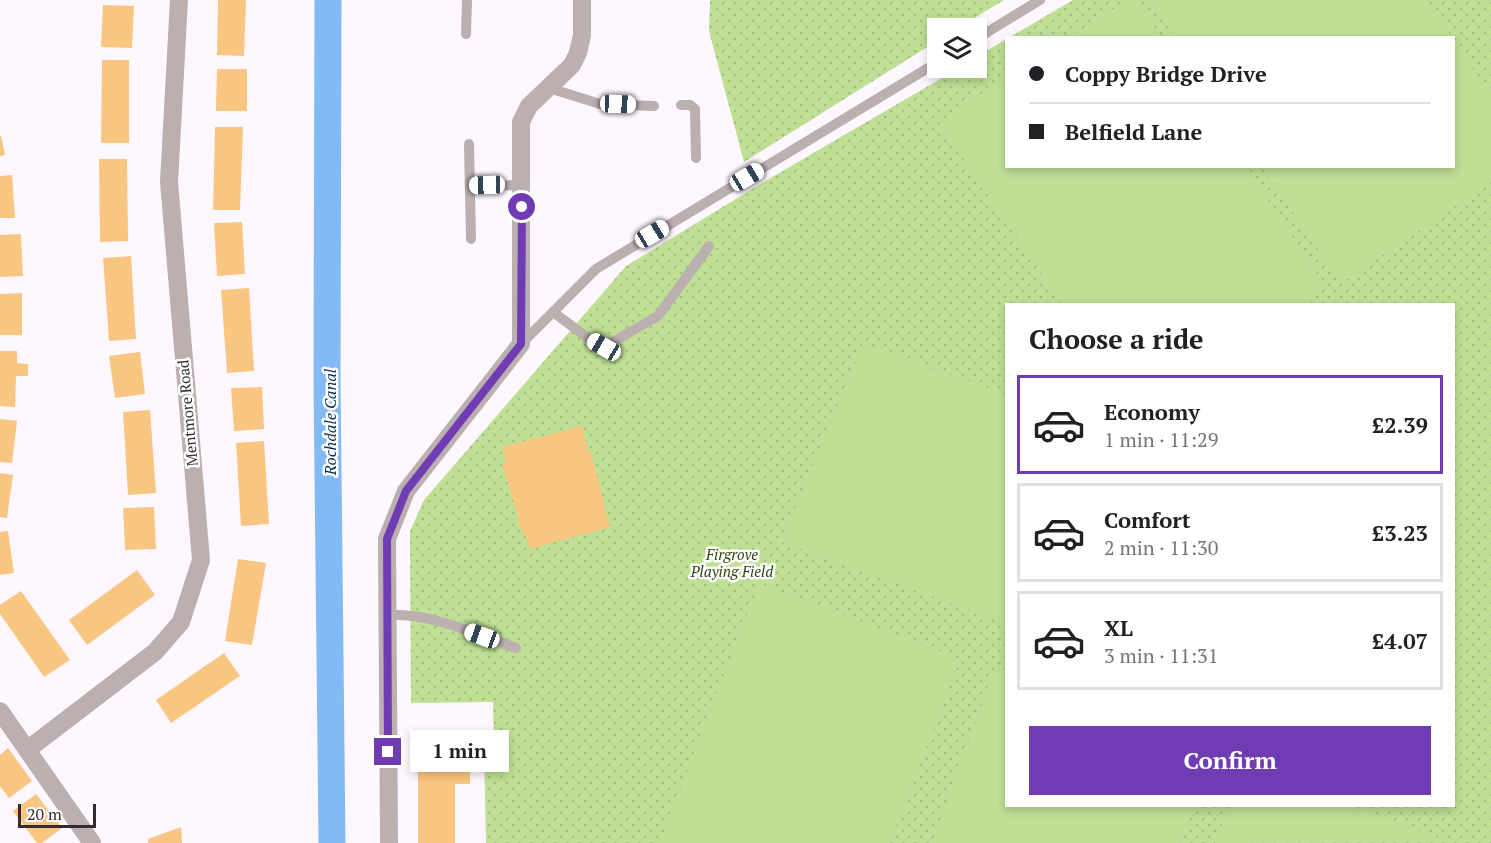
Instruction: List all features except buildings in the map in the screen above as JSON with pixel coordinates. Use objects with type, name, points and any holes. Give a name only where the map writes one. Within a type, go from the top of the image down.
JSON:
[{"type":"street","name":"Mentmore Road","points":[[27,750],[155,652],[181,622],[201,560],[169,182],[179,0]]},
{"type":"street","points":[[389,843],[387,539],[406,491],[521,344],[521,122],[529,106],[572,65],[578,53],[582,35],[582,0]]},
{"type":"street","points":[[0,711],[92,843]]},
{"type":"lane","points":[[466,34],[467,0]]},
{"type":"lane","points":[[987,32],[1040,0]]},
{"type":"lane","points":[[521,344],[596,269],[927,69]]},
{"type":"lane","points":[[549,88],[600,104],[654,106]]},
{"type":"lane","points":[[681,105],[690,105],[695,109],[696,158]]},
{"type":"lane","points":[[469,144],[471,239]]},
{"type":"lane","points":[[470,186],[522,184]]},
{"type":"lane","points":[[553,312],[604,347],[658,316],[709,246]]},
{"type":"lane","points":[[388,615],[404,615],[447,624],[516,648]]},
{"type":"green space","points":[[710,0],[1004,0],[974,18],[927,18],[927,47],[744,162],[709,31]]},
{"type":"green space","name":"Firgrove Playing Field","points":[[1073,0],[1491,0],[1491,843],[486,843],[484,749],[494,749],[493,702],[411,703],[410,531],[424,500],[626,266],[942,78],[987,78],[987,51],[1005,40],[1005,168],[1455,168],[1455,36],[1012,36]]},
{"type":"green space","points":[[1128,0],[1136,0],[1160,36],[1072,36]]},
{"type":"green space","points":[[1150,0],[1427,0],[1451,36],[1174,36]]},
{"type":"green space","points":[[1455,42],[1491,97],[1491,182],[1341,283],[1263,168],[1455,168]]},
{"type":"green space","points":[[1005,79],[1005,168],[1247,168],[1325,286],[1299,303],[1061,303],[939,122]]},
{"type":"green space","points":[[863,344],[1005,394],[1005,623],[781,542]]},
{"type":"green space","points":[[759,583],[960,659],[890,843],[660,843]]},
{"type":"green space","points":[[995,667],[1005,671],[1005,807],[1194,807],[1180,843],[932,843]]},
{"type":"green space","points":[[1229,807],[1354,807],[1449,842],[1215,843]]},
{"type":"waterway","name":"Rochdale Canal","points":[[328,0],[327,379],[332,843]]},
{"type":"route","points":[[388,752],[387,539],[406,491],[521,344],[522,207]]}]
